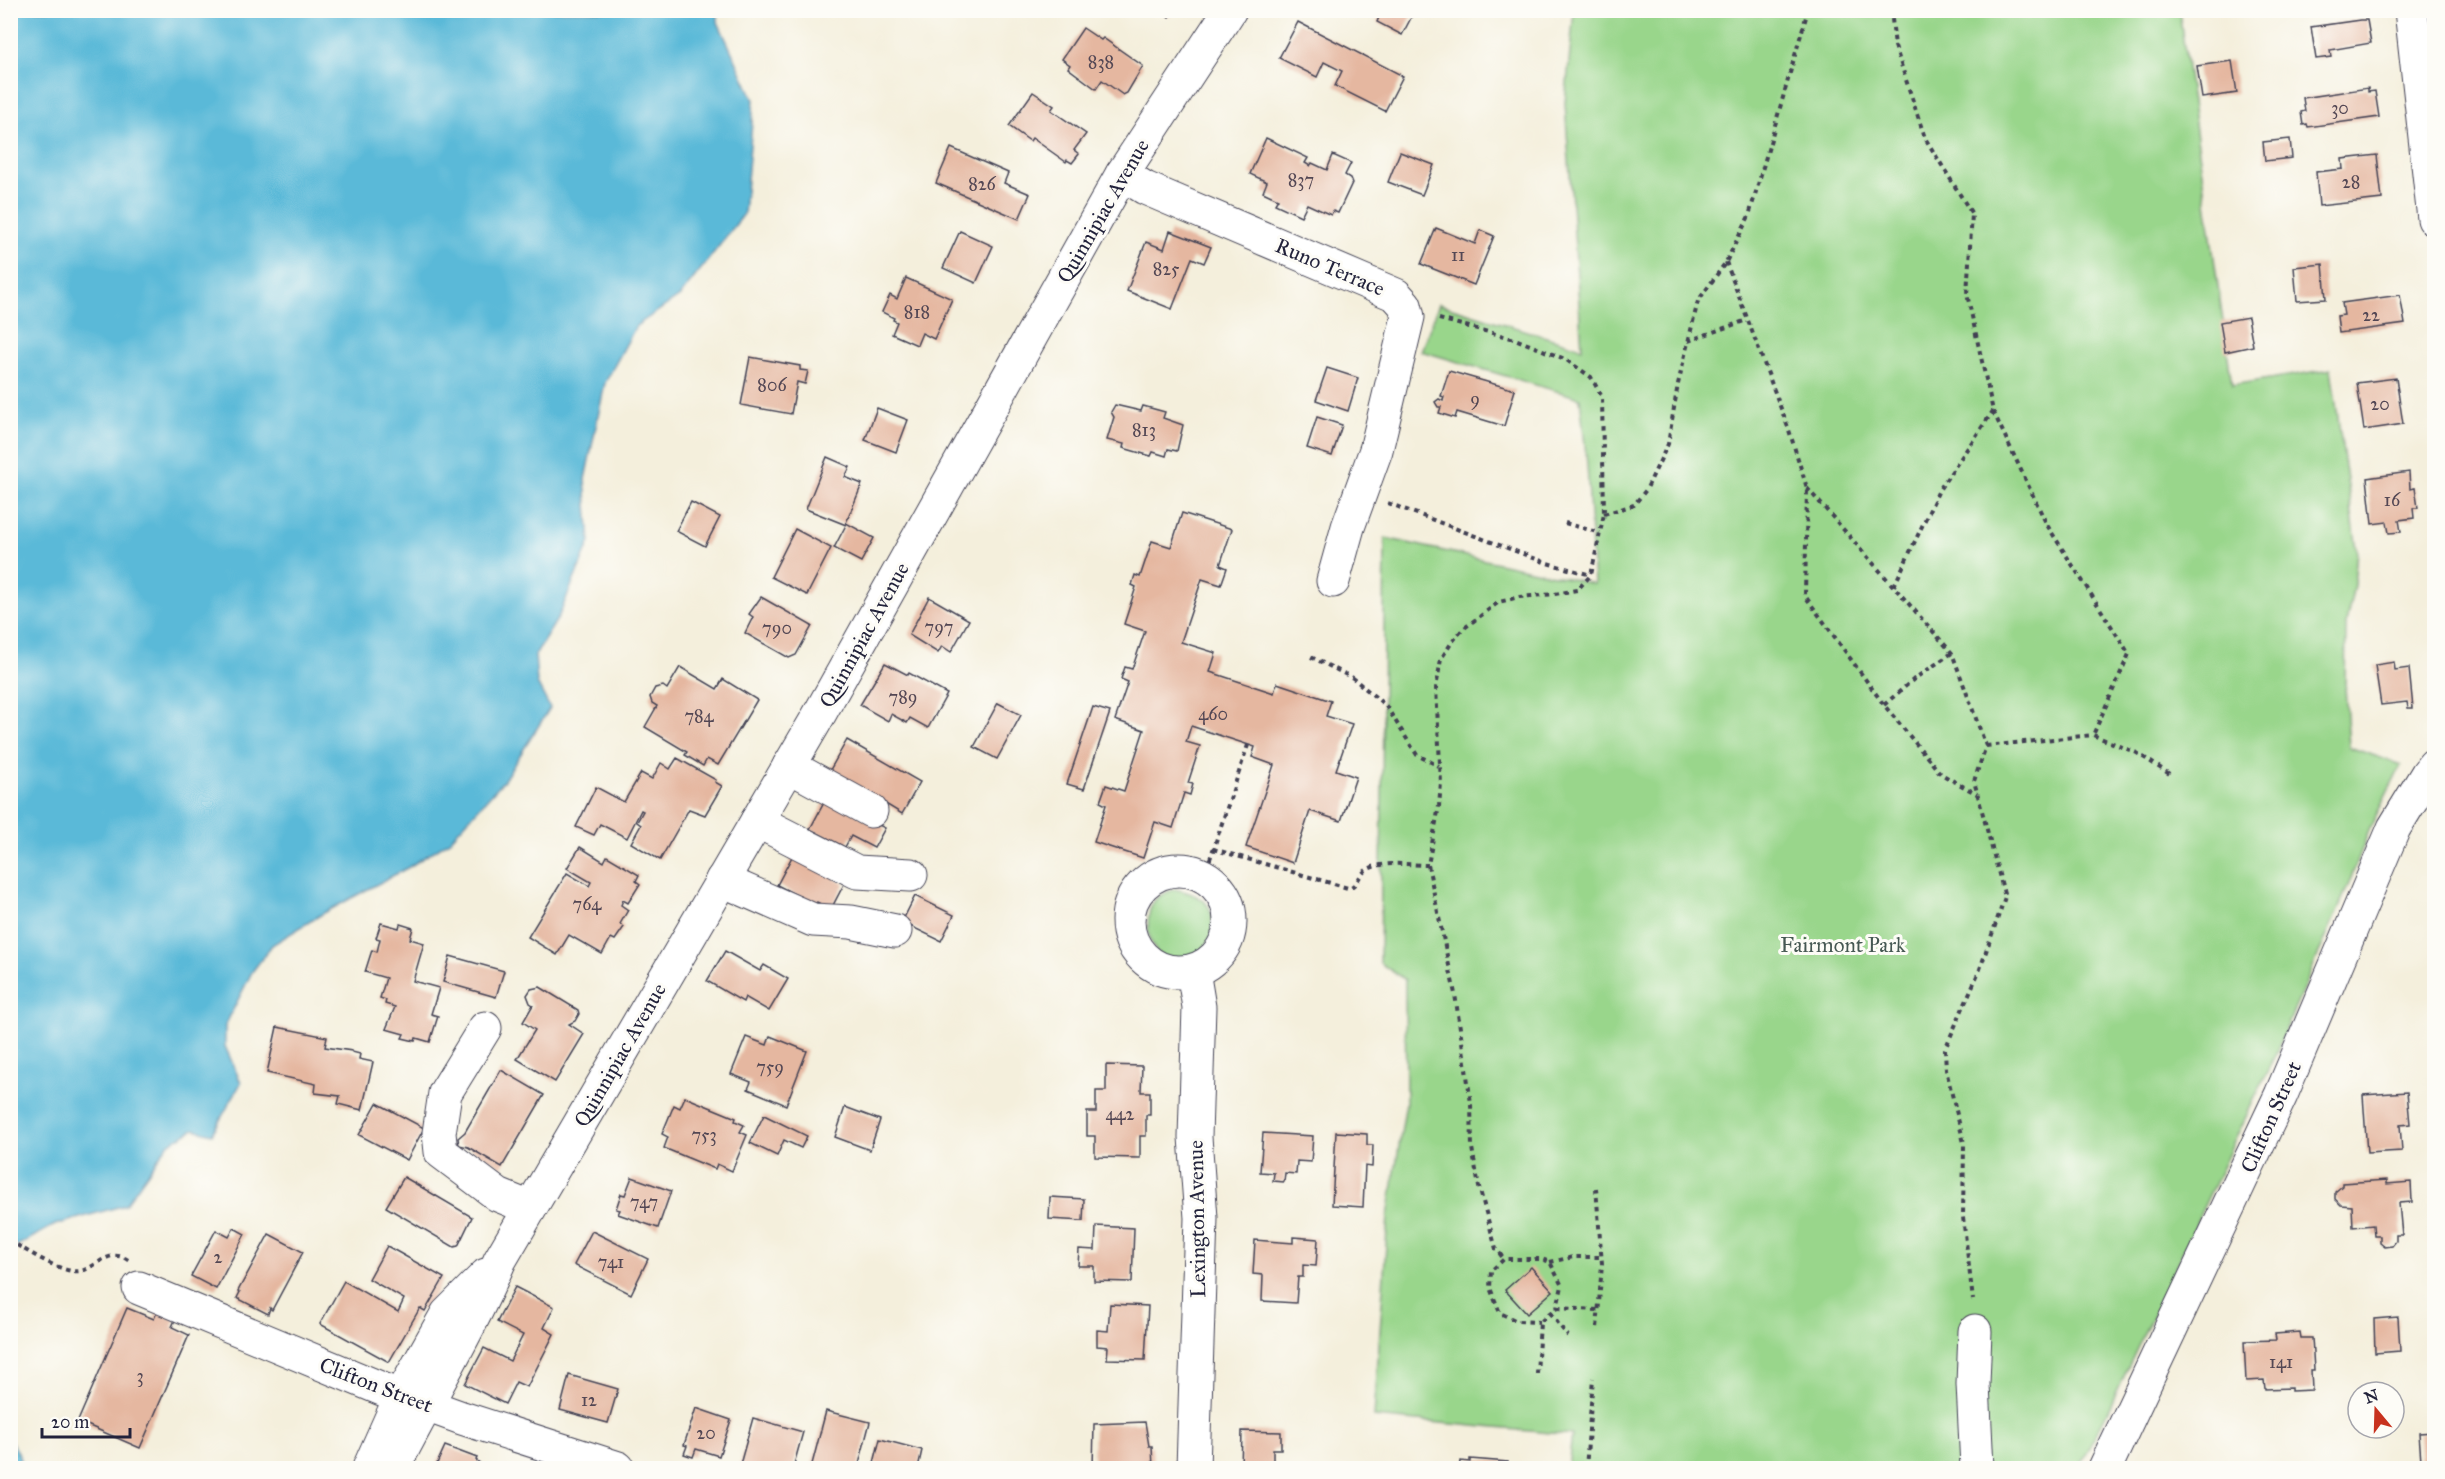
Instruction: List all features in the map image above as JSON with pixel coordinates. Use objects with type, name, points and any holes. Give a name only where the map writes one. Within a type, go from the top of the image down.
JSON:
[{"type":"street","name":"Quinnipiac Avenue","points":[[369,1468],[413,1401],[478,1312],[500,1260],[789,766],[1122,174],[1230,10]]},
{"type":"street","points":[[2411,10],[2434,219]]},
{"type":"street","name":"Runo Terrace","points":[[1122,174],[1145,188],[1396,295],[1405,304],[1408,317]]},
{"type":"street","points":[[1333,581],[1348,527],[1376,450],[1408,317]]},
{"type":"street","name":"Clifton Street","points":[[2105,1468],[2282,1095],[2394,828],[2434,765]]},
{"type":"street","points":[[789,766],[871,811]]},
{"type":"street","points":[[757,821],[856,872],[911,875]]},
{"type":"street","points":[[1209,863],[1216,884],[1226,899],[1231,916],[1230,934],[1222,951],[1210,963],[1193,971],[1178,973],[1162,970],[1148,963],[1130,938],[1127,923],[1129,908],[1137,891],[1149,879],[1166,871],[1186,871],[1209,863]]},
{"type":"street","points":[[722,880],[813,920],[851,922],[895,931]]},
{"type":"street","name":"Lexington Avenue","points":[[1193,971],[1199,1007],[1195,1137],[1201,1190],[1201,1240],[1193,1468]]},
{"type":"street","points":[[485,1028],[445,1093],[439,1133],[441,1152],[498,1195],[530,1208]]},
{"type":"street","name":"Clifton Street","points":[[138,1277],[413,1401],[618,1468]]},
{"type":"street","points":[[1975,1330],[1973,1383],[1977,1468]]},
{"type":"street","name":"Quinnipiac Avenue","points":[[393,1468],[413,1401]]},
{"type":"path","points":[[1604,514],[1634,505],[1651,480],[1668,444],[1678,384],[1698,301],[1726,262],[1749,216],[1808,10]]},
{"type":"path","points":[[1890,10],[1895,46],[1925,138],[1972,214],[1967,294],[1993,411],[2047,525],[2129,654],[2094,735]]},
{"type":"path","points":[[1726,262],[1789,430],[1807,488],[1805,596],[1884,705],[1941,774],[1978,795]]},
{"type":"path","points":[[1408,317],[1448,319],[1515,339],[1565,359],[1591,377],[1602,397],[1604,514],[1591,575],[1577,590],[1519,597],[1499,602],[1463,629],[1452,642],[1442,658],[1436,688],[1440,767],[1439,806],[1428,865],[1455,994],[1471,1103],[1472,1148],[1479,1187],[1496,1249],[1504,1259]]},
{"type":"path","points":[[1688,341],[1747,320]]},
{"type":"path","points":[[1894,586],[1939,490],[1993,411]]},
{"type":"path","points":[[1807,488],[1952,653],[1986,746],[1974,781],[2005,897],[1980,969],[1945,1049],[1946,1070],[1964,1143],[1964,1217],[1975,1330]]},
{"type":"path","points":[[1362,493],[1547,563],[1591,575]]},
{"type":"path","points":[[1565,523],[1600,532]]},
{"type":"path","points":[[1884,705],[1914,679],[1952,653]]},
{"type":"path","points":[[1311,657],[1353,678],[1366,688],[1386,706],[1417,755],[1440,767]]},
{"type":"path","points":[[1986,746],[2094,735],[2137,753],[2171,775]]},
{"type":"path","points":[[1248,745],[1209,863],[1348,888],[1353,887],[1365,871],[1376,866],[1428,865]]},
{"type":"path","points":[[1596,1188],[1601,1257],[1597,1329]]},
{"type":"path","points":[[17,1245],[33,1255],[73,1272],[88,1269],[110,1255],[122,1256],[138,1277]]},
{"type":"path","points":[[1599,1310],[1557,1308],[1540,1322],[1517,1321],[1500,1313],[1490,1288],[1491,1271],[1504,1259],[1542,1259],[1551,1262],[1573,1257],[1601,1257]]},
{"type":"path","points":[[1551,1262],[1562,1286],[1557,1308]]},
{"type":"path","points":[[1550,1313],[1568,1336]]},
{"type":"path","points":[[1537,1374],[1540,1322]]},
{"type":"path","points":[[1586,1468],[1593,1378]]},
{"type":"green space","name":"Fairmont Park","points":[[1574,11],[2179,11],[2232,385],[2331,369],[2357,550],[2354,585],[2346,623],[2345,687],[2349,747],[2401,765],[2370,828],[2348,886],[2274,1057],[2104,1419],[2078,1468],[1568,1468],[1572,1435],[1374,1417],[1388,1216],[1406,1102],[1405,980],[1380,963],[1385,538],[1594,584],[1587,464],[1580,398],[1421,351],[1439,304],[1582,348],[1565,103]]},
{"type":"green space","points":[[1175,889],[1203,900],[1211,911],[1212,918],[1210,938],[1203,949],[1184,959],[1177,960],[1163,957],[1158,953],[1151,941],[1148,927],[1148,919],[1155,900]]},
{"type":"water","points":[[11,10],[718,11],[718,22],[754,100],[744,214],[680,296],[636,326],[605,383],[585,479],[590,542],[558,618],[535,655],[537,683],[550,708],[504,780],[448,842],[409,867],[322,914],[272,945],[252,972],[225,1026],[225,1046],[241,1083],[212,1134],[194,1129],[168,1144],[125,1205],[55,1225],[11,1249]]},
{"type":"water","points":[[11,1442],[18,1452],[22,1468],[11,1468]]},
{"type":"building","points":[[1160,10],[1174,10],[1169,17]]},
{"type":"building","points":[[1382,10],[1406,10],[1413,14],[1402,35],[1377,22]]},
{"type":"building","points":[[2367,20],[2371,43],[2330,50],[2331,57],[2316,59],[2311,27]]},
{"type":"building","points":[[1298,22],[1403,76],[1385,111],[1335,86],[1342,71],[1324,62],[1317,77],[1279,58]]},
{"type":"building","points":[[1083,28],[1101,40],[1103,38],[1143,66],[1127,93],[1123,95],[1102,80],[1096,89],[1068,68],[1070,65],[1062,59]]},
{"type":"building","points":[[2232,61],[2237,93],[2202,98],[2197,66]]},
{"type":"building","points":[[2368,88],[2368,92],[2375,91],[2379,117],[2308,127],[2307,124],[2303,125],[2301,112],[2305,111],[2303,98]]},
{"type":"building","points":[[1033,92],[1054,106],[1051,110],[1086,134],[1074,150],[1079,154],[1072,163],[1067,160],[1066,162],[1032,138],[1030,141],[1009,126]]},
{"type":"building","points":[[1266,138],[1308,158],[1305,163],[1310,166],[1312,163],[1327,170],[1333,155],[1351,163],[1345,175],[1352,183],[1338,213],[1333,211],[1331,215],[1307,204],[1301,216],[1275,204],[1278,199],[1263,192],[1267,182],[1250,174]]},
{"type":"building","points":[[2290,139],[2292,158],[2265,161],[2263,142]]},
{"type":"building","points":[[951,148],[1008,173],[1004,183],[1030,194],[1019,219],[936,183]]},
{"type":"building","points":[[1400,152],[1434,165],[1422,195],[1388,182]]},
{"type":"building","points":[[2377,155],[2382,199],[2319,206],[2316,172],[2343,169],[2342,159]]},
{"type":"building","points":[[1436,228],[1475,244],[1480,230],[1494,236],[1474,285],[1421,264]]},
{"type":"building","points":[[960,231],[993,246],[976,283],[943,268]]},
{"type":"building","points":[[1170,231],[1211,247],[1204,263],[1192,258],[1172,309],[1127,291],[1146,242],[1164,249]]},
{"type":"building","points":[[2323,264],[2326,299],[2297,301],[2294,267]]},
{"type":"building","points":[[906,278],[952,299],[934,339],[922,333],[917,345],[892,334],[897,322],[882,312],[890,295],[897,299]]},
{"type":"building","points":[[2400,295],[2405,324],[2339,333],[2337,316],[2344,315],[2342,303]]},
{"type":"building","points":[[2248,317],[2253,346],[2225,352],[2220,322]]},
{"type":"building","points":[[750,357],[800,366],[800,370],[808,371],[805,384],[797,382],[791,414],[741,405]]},
{"type":"building","points":[[1327,368],[1358,378],[1348,411],[1316,400]]},
{"type":"building","points":[[1449,371],[1515,390],[1504,426],[1457,412],[1455,418],[1439,413],[1441,407],[1438,407],[1435,402],[1439,399],[1443,401],[1444,397],[1441,396]]},
{"type":"building","points":[[2396,378],[2403,424],[2364,430],[2357,383]]},
{"type":"building","points":[[1115,405],[1141,411],[1143,406],[1165,412],[1163,418],[1183,425],[1177,451],[1168,449],[1166,456],[1153,452],[1151,456],[1123,448],[1124,444],[1107,440],[1114,417],[1111,412]]},
{"type":"building","points":[[877,408],[908,420],[896,452],[865,440]]},
{"type":"building","points":[[1317,417],[1342,425],[1332,456],[1307,448]]},
{"type":"building","points":[[827,457],[850,467],[845,477],[862,484],[846,523],[874,538],[861,562],[834,548],[846,525],[806,509]]},
{"type":"building","points":[[2409,472],[2410,489],[2415,488],[2418,508],[2413,508],[2414,518],[2399,520],[2401,532],[2389,533],[2387,522],[2372,524],[2367,478]]},
{"type":"building","points":[[691,502],[720,517],[705,546],[676,531]]},
{"type":"building","points":[[1182,513],[1232,529],[1220,565],[1227,568],[1221,585],[1202,579],[1181,642],[1216,653],[1210,672],[1274,693],[1277,683],[1331,701],[1326,716],[1352,724],[1336,770],[1356,777],[1341,821],[1310,811],[1293,863],[1246,847],[1274,765],[1252,757],[1255,747],[1191,726],[1186,742],[1200,746],[1188,783],[1193,784],[1190,795],[1184,793],[1173,828],[1155,822],[1143,858],[1094,842],[1106,805],[1100,802],[1106,785],[1124,791],[1144,730],[1115,720],[1128,682],[1121,679],[1125,667],[1132,669],[1145,631],[1124,624],[1136,587],[1132,585],[1135,575],[1140,577],[1152,541],[1171,547]]},
{"type":"building","points":[[795,529],[831,548],[807,595],[771,577]]},
{"type":"building","points":[[761,597],[812,626],[796,655],[789,658],[745,633],[753,617],[749,614]]},
{"type":"building","points":[[929,597],[969,620],[951,652],[942,646],[938,653],[909,635]]},
{"type":"building","points":[[2394,662],[2395,670],[2409,668],[2413,708],[2408,708],[2407,702],[2381,705],[2375,665]]},
{"type":"building","points":[[885,663],[947,694],[928,728],[910,718],[907,723],[891,714],[888,721],[860,705]]},
{"type":"building","points":[[680,667],[717,689],[723,679],[757,700],[718,765],[707,759],[703,766],[685,755],[687,752],[645,727],[657,706],[652,703],[650,697],[655,688],[663,686],[667,689]]},
{"type":"building","points":[[998,703],[1021,715],[997,759],[974,747]]},
{"type":"building","points":[[1093,707],[1110,712],[1084,789],[1067,784]]},
{"type":"building","points":[[847,740],[920,782],[902,814],[830,770]]},
{"type":"building","points":[[677,758],[716,780],[715,782],[722,786],[705,815],[689,809],[660,860],[631,843],[641,825],[637,822],[643,811],[641,810],[627,838],[600,824],[594,835],[576,827],[596,787],[624,802],[641,773],[652,779],[661,763],[670,769]]},
{"type":"building","points":[[826,799],[885,828],[874,848],[851,836],[845,847],[810,829]]},
{"type":"building","points":[[580,847],[604,862],[607,856],[639,875],[636,881],[640,884],[628,903],[623,900],[621,905],[628,910],[620,924],[624,927],[615,940],[611,938],[602,954],[569,935],[557,955],[528,937],[567,873],[589,886],[591,882],[567,868]]},
{"type":"building","points":[[794,853],[844,884],[831,909],[817,902],[816,905],[777,885]]},
{"type":"building","points":[[915,896],[954,915],[941,941],[902,922]]},
{"type":"building","points":[[381,923],[399,928],[400,924],[413,928],[410,939],[424,943],[413,981],[439,988],[431,1014],[438,1016],[430,1042],[416,1038],[415,1041],[402,1038],[404,1034],[386,1029],[395,1007],[385,1004],[386,1000],[380,998],[386,978],[365,972],[372,950],[377,952],[380,939],[376,938]]},
{"type":"building","points":[[725,951],[760,971],[764,965],[788,979],[769,1011],[745,997],[743,1002],[707,981]]},
{"type":"building","points":[[450,956],[504,971],[496,997],[443,982]]},
{"type":"building","points":[[540,987],[578,1010],[579,1014],[575,1021],[569,1024],[584,1034],[555,1082],[517,1059],[535,1030],[523,1022],[533,1005],[527,995],[531,989]]},
{"type":"building","points":[[277,1027],[327,1037],[325,1047],[352,1051],[360,1054],[359,1059],[373,1062],[362,1110],[338,1104],[340,1096],[315,1093],[316,1084],[267,1073]]},
{"type":"building","points":[[770,1036],[807,1051],[786,1105],[748,1089],[751,1082],[731,1074],[746,1037],[767,1045]]},
{"type":"building","points":[[1106,1065],[1142,1066],[1141,1092],[1150,1092],[1150,1115],[1146,1115],[1146,1136],[1140,1136],[1140,1158],[1095,1157],[1095,1136],[1087,1136],[1087,1112],[1096,1112],[1096,1091],[1106,1091]]},
{"type":"building","points":[[501,1070],[544,1095],[502,1167],[468,1147],[459,1145],[458,1138],[465,1132]]},
{"type":"building","points":[[2407,1092],[2410,1124],[2400,1125],[2402,1151],[2367,1153],[2363,1095]]},
{"type":"building","points":[[685,1097],[736,1118],[735,1121],[744,1125],[740,1132],[747,1135],[732,1171],[717,1164],[715,1169],[664,1148],[668,1137],[662,1134],[674,1105],[680,1108]]},
{"type":"building","points":[[377,1103],[424,1128],[407,1160],[359,1135]]},
{"type":"building","points":[[845,1107],[880,1120],[870,1150],[835,1137]]},
{"type":"building","points":[[764,1115],[807,1136],[801,1148],[784,1140],[777,1156],[750,1143]]},
{"type":"building","points":[[1336,1132],[1367,1134],[1367,1145],[1373,1145],[1372,1167],[1365,1166],[1363,1207],[1332,1205]]},
{"type":"building","points":[[1263,1133],[1313,1136],[1311,1162],[1297,1161],[1296,1174],[1285,1173],[1284,1182],[1273,1181],[1274,1173],[1260,1172]]},
{"type":"building","points":[[404,1177],[472,1217],[458,1246],[454,1247],[386,1207]]},
{"type":"building","points":[[632,1177],[671,1191],[658,1228],[618,1214],[620,1210],[616,1209],[621,1194],[625,1195]]},
{"type":"building","points":[[2387,1180],[2387,1184],[2411,1182],[2412,1202],[2399,1203],[2402,1235],[2396,1235],[2396,1241],[2392,1246],[2385,1247],[2380,1243],[2380,1236],[2374,1236],[2373,1225],[2353,1227],[2352,1206],[2341,1205],[2335,1199],[2335,1192],[2342,1186],[2342,1183]]},
{"type":"building","points":[[1050,1197],[1084,1199],[1083,1221],[1049,1219]]},
{"type":"building","points":[[1096,1226],[1134,1228],[1132,1282],[1094,1281],[1094,1266],[1078,1266],[1079,1249],[1095,1250]]},
{"type":"building","points":[[234,1228],[245,1234],[216,1289],[191,1276],[216,1230],[229,1237]]},
{"type":"building","points":[[592,1231],[648,1259],[631,1294],[574,1265]]},
{"type":"building","points":[[269,1234],[303,1252],[268,1314],[237,1298],[240,1292],[238,1291]]},
{"type":"building","points":[[1293,1237],[1318,1239],[1316,1266],[1303,1265],[1303,1277],[1298,1277],[1296,1303],[1262,1301],[1263,1275],[1253,1274],[1255,1240],[1293,1243]]},
{"type":"building","points":[[387,1246],[444,1278],[425,1311],[420,1308],[389,1362],[320,1324],[344,1281],[398,1312],[404,1299],[369,1279]]},
{"type":"building","points":[[1531,1267],[1553,1291],[1527,1314],[1505,1290]]},
{"type":"building","points":[[515,1287],[554,1307],[544,1328],[554,1334],[527,1387],[516,1382],[505,1404],[465,1384],[484,1348],[510,1361],[523,1335],[497,1322]]},
{"type":"building","points":[[1110,1304],[1148,1306],[1145,1360],[1107,1359],[1108,1347],[1097,1346],[1097,1330],[1108,1331]]},
{"type":"building","points":[[127,1308],[154,1319],[157,1312],[175,1320],[172,1327],[189,1335],[140,1448],[78,1421]]},
{"type":"building","points":[[2398,1317],[2400,1351],[2375,1353],[2374,1319]]},
{"type":"building","points":[[2300,1332],[2301,1338],[2312,1338],[2314,1370],[2311,1370],[2312,1390],[2265,1389],[2264,1380],[2246,1381],[2244,1341],[2276,1340],[2275,1334]]},
{"type":"building","points":[[569,1375],[618,1389],[608,1423],[560,1410]]},
{"type":"building","points":[[696,1408],[731,1420],[719,1456],[696,1449],[693,1457],[684,1454],[687,1446],[684,1445]]},
{"type":"building","points":[[826,1411],[870,1422],[858,1468],[811,1468]]},
{"type":"building","points":[[753,1418],[803,1432],[793,1468],[739,1468]]},
{"type":"building","points":[[1145,1422],[1149,1446],[1152,1446],[1153,1468],[1093,1468],[1094,1424]]},
{"type":"building","points":[[1242,1431],[1281,1432],[1281,1449],[1273,1449],[1273,1468],[1241,1468]]},
{"type":"building","points":[[2434,1432],[2434,1468],[2419,1468],[2419,1460],[2421,1461],[2419,1433]]},
{"type":"building","points":[[880,1439],[922,1450],[918,1468],[877,1468],[878,1464],[874,1463]]},
{"type":"building","points":[[445,1446],[477,1458],[476,1460],[481,1464],[492,1468],[435,1468]]},
{"type":"building","points":[[1470,1459],[1508,1462],[1507,1468],[1459,1468],[1460,1461],[1470,1462]]}]
